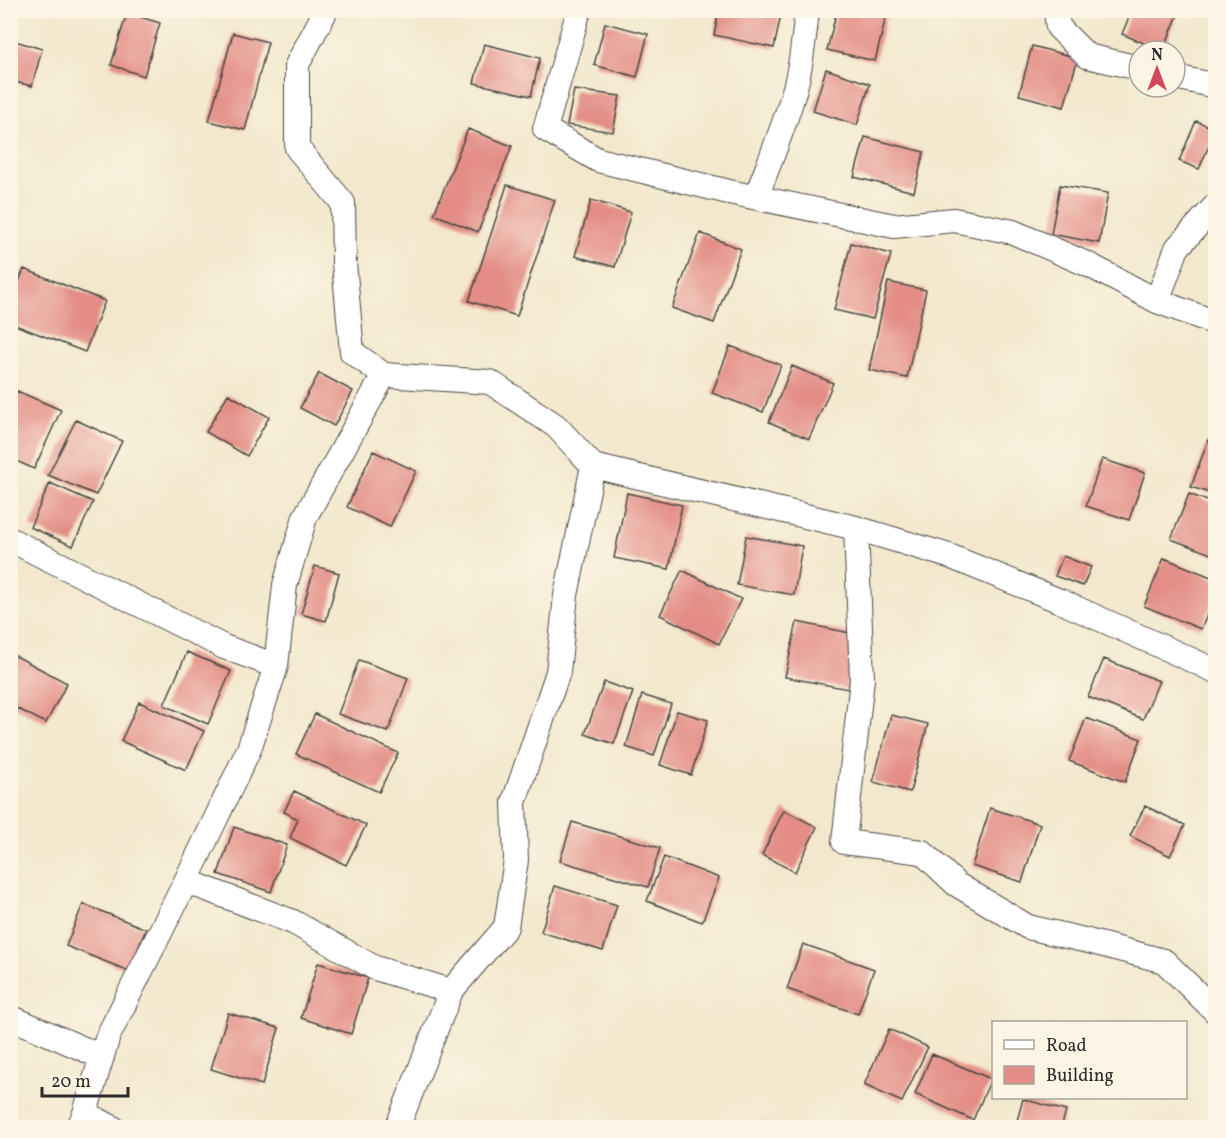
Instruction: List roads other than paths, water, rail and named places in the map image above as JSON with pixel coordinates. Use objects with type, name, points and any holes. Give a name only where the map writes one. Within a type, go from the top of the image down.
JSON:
[{"type":"street","points":[[326,10],[297,65],[297,148],[342,203],[344,263],[352,352],[384,375],[490,382],[556,426],[593,466],[856,528],[949,556],[1060,601],[1215,671]]},
{"type":"street","points":[[579,10],[545,129],[598,160],[894,226],[954,220],[1013,232],[1089,265],[1157,302],[1215,323]]},
{"type":"street","points":[[756,197],[796,87],[803,51],[807,10]]},
{"type":"street","points":[[1056,10],[1058,27],[1087,56],[1127,65]]},
{"type":"street","points":[[1187,80],[1215,86]]},
{"type":"street","points":[[1157,302],[1177,248],[1215,205]]},
{"type":"street","points":[[113,1128],[82,1120],[108,1036],[249,749],[276,666],[285,585],[305,517],[384,375]]},
{"type":"street","points":[[397,1128],[451,991],[506,927],[516,860],[514,802],[558,672],[566,595],[593,466]]},
{"type":"street","points":[[856,528],[862,679],[844,842],[922,852],[957,884],[1028,927],[1164,961],[1215,1012]]},
{"type":"street","points":[[11,540],[224,647],[276,666]]},
{"type":"street","points":[[186,881],[293,922],[375,968],[451,991]]},
{"type":"street","points":[[10,1017],[102,1057]]}]
